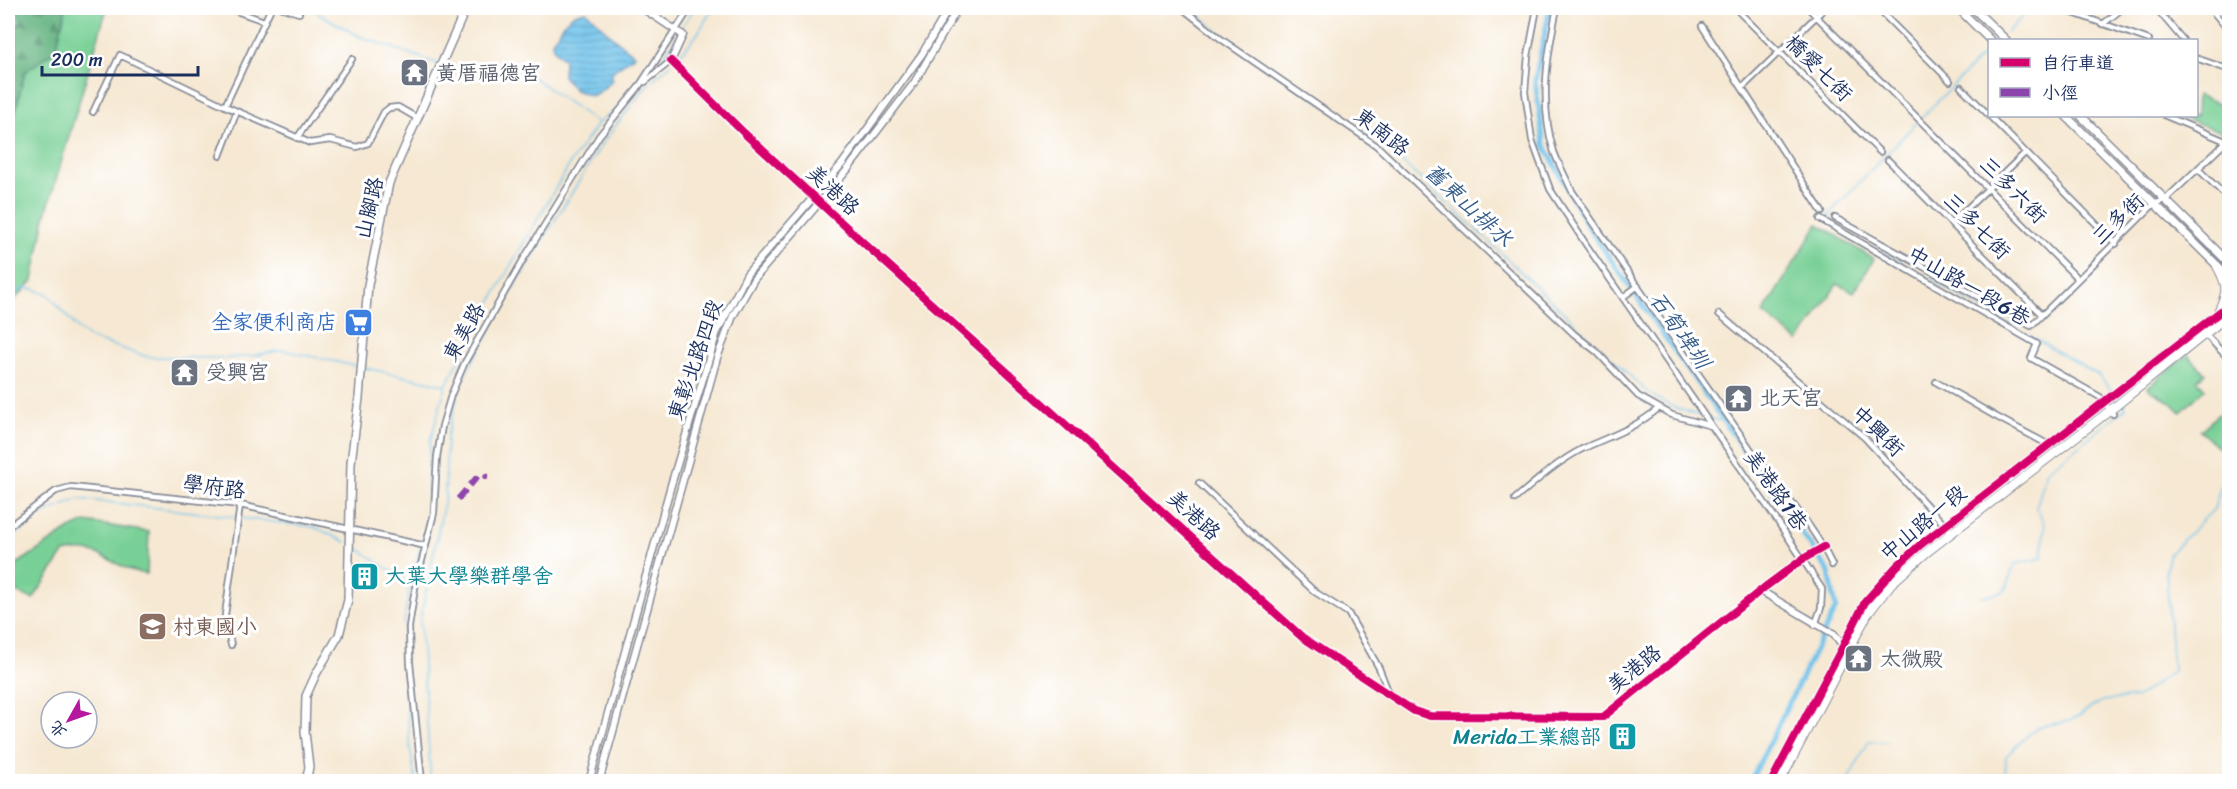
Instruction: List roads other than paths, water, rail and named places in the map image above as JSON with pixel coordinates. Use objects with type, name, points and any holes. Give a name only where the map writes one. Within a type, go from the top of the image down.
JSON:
[{"type":"main road","name":"山腳路","points":[[306,782],[309,767],[305,732],[306,696],[315,674],[343,626],[348,600],[351,463],[368,285],[389,183],[466,8]]},
{"type":"main road","points":[[1958,8],[1989,39]]},
{"type":"main road","points":[[1973,8],[2005,39]]},
{"type":"main road","points":[[2067,117],[2229,278]]},
{"type":"main road","points":[[2082,117],[2229,264]]},
{"type":"main road","points":[[2217,266],[2226,288],[2222,317]]},
{"type":"main road","points":[[2222,317],[2229,304]]},
{"type":"main road","points":[[2222,317],[2229,314]]},
{"type":"main road","name":"中山路一段","points":[[1771,782],[1869,596],[1897,566],[1920,545],[2103,402],[2222,317]]},
{"type":"main road","name":"中山路一段","points":[[1780,782],[1868,615],[1891,584],[1952,533],[2111,412],[2222,317]]},
{"type":"street","points":[[228,8],[264,21]]},
{"type":"street","points":[[225,106],[271,8]]},
{"type":"street","points":[[283,8],[299,13]]},
{"type":"street","points":[[638,88],[672,63],[683,35],[642,8]]},
{"type":"street","points":[[638,88],[690,8]]},
{"type":"street","name":"東彰北路四段","points":[[589,782],[660,528],[721,323],[747,274],[842,164],[911,70],[949,8]]},
{"type":"street","name":"東彰北路四段","points":[[599,782],[717,358],[733,316],[754,279],[821,202],[914,83],[958,8]]},
{"type":"street","name":"東南路","points":[[1182,8],[1221,39],[1377,146],[1574,334],[1597,352],[1638,396],[1659,408]]},
{"type":"street","name":"美港路1巷","points":[[1537,8],[1525,79],[1528,121],[1537,156],[1550,189],[1560,207],[1822,589],[1817,626]]},
{"type":"street","points":[[1557,8],[1545,76],[1545,99],[1555,152],[1572,190],[1757,458],[1824,547],[1832,565]]},
{"type":"street","name":"橋愛七街","points":[[1735,8],[1880,152]]},
{"type":"street","name":"三多六街","points":[[1808,8],[2078,279]]},
{"type":"street","points":[[1743,87],[1825,8]]},
{"type":"street","points":[[1877,8],[1950,81]]},
{"type":"street","points":[[2059,8],[2146,39]]},
{"type":"street","points":[[2103,24],[2123,8]]},
{"type":"street","points":[[2156,8],[2182,39]]},
{"type":"street","points":[[2210,8],[2229,32]]},
{"type":"street","points":[[1702,26],[1822,212]]},
{"type":"street","points":[[93,112],[120,55],[225,106],[310,143],[330,140],[357,147],[371,140],[388,108],[398,107],[417,118]]},
{"type":"street","points":[[2198,58],[2229,70]]},
{"type":"street","points":[[297,138],[352,59]]},
{"type":"street","name":"美港路","points":[[672,63],[744,133],[1033,397],[1302,637],[1391,698],[1414,711],[1430,716],[1603,717],[1761,591]]},
{"type":"street","points":[[1961,87],[1988,115]]},
{"type":"street","name":"東美路","points":[[422,782],[410,663],[409,627],[415,588],[434,513],[437,457],[442,426],[458,378],[523,260],[599,136],[638,88]]},
{"type":"street","points":[[220,156],[237,111]]},
{"type":"street","points":[[1990,117],[2115,244]]},
{"type":"street","points":[[2169,117],[2229,140]]},
{"type":"street","name":"三多街","points":[[1835,218],[2031,326],[2154,204],[2165,200],[2229,140]]},
{"type":"street","points":[[1952,224],[2025,153]]},
{"type":"street","name":"三多七街","points":[[1888,160],[2043,315]]},
{"type":"street","points":[[2198,169],[2229,200]]},
{"type":"street","name":"中山路一段6巷","points":[[1820,219],[2037,344],[2031,358],[2100,397],[2111,412]]},
{"type":"street","points":[[1623,297],[1638,286]]},
{"type":"street","name":"中興街","points":[[1719,314],[1865,438],[1952,533]]},
{"type":"street","points":[[2204,333],[2229,360]]},
{"type":"street","points":[[1936,382],[2049,445]]},
{"type":"street","points":[[1515,499],[1562,461],[1581,450],[1620,434],[1659,408],[1672,415],[1711,426]]},
{"type":"street","points":[[1199,483],[1315,592],[1348,613],[1379,668],[1391,698]]},
{"type":"street","name":"學府路","points":[[8,527],[56,491],[71,487],[240,505],[350,532],[426,546]]},
{"type":"street","points":[[231,645],[225,615],[240,505]]},
{"type":"street","points":[[660,528],[668,530]]},
{"type":"street","points":[[1824,547],[1803,559],[1761,591],[1830,633],[1843,646],[1844,662]]},
{"type":"water","points":[[586,11],[635,55],[612,72],[612,80],[592,96],[575,90],[563,76],[564,60],[553,48],[552,41],[568,19]]},
{"type":"waterway","points":[[309,8],[361,37],[439,64]]},
{"type":"waterway","points":[[680,30],[694,8]]},
{"type":"waterway","points":[[675,60],[696,36],[713,8]]},
{"type":"waterway","name":"舊東山排水","points":[[1190,8],[1233,43],[1382,144],[1481,234],[1646,391],[1673,407],[1704,417]]},
{"type":"waterway","name":"石筍埤圳","points":[[1550,8],[1535,81],[1544,144],[1588,227],[1829,572],[1836,608],[1750,782]]},
{"type":"waterway","points":[[2007,32],[2030,8]]},
{"type":"waterway","points":[[655,71],[678,34]]},
{"type":"waterway","points":[[1921,118],[1988,50]]},
{"type":"waterway","points":[[431,782],[420,620],[445,498],[447,436],[460,385],[508,297],[603,142],[647,85],[671,64]]},
{"type":"waterway","points":[[443,66],[486,79],[505,68],[534,78],[597,123]]},
{"type":"waterway","points":[[416,782],[410,747],[403,652],[404,622],[410,584],[426,530],[430,442],[446,385],[512,263],[571,162],[598,123],[623,104]]},
{"type":"waterway","points":[[1833,224],[1829,216],[1832,211],[1918,121]]},
{"type":"waterway","points":[[1874,247],[2098,375],[2112,391]]},
{"type":"waterway","points":[[10,300],[23,288],[49,295],[78,329],[92,339],[148,357],[228,358],[282,350],[360,367]]},
{"type":"waterway","points":[[365,368],[445,385]]},
{"type":"waterway","points":[[1982,596],[2004,591],[2015,564],[2042,558],[2045,525],[2036,508],[2047,471],[2126,408],[2123,404]]},
{"type":"waterway","name":"舊東山排水","points":[[1709,418],[1724,422]]},
{"type":"waterway","points":[[2005,782],[2006,756],[2037,727],[2070,721],[2102,701],[2138,697],[2173,671],[2166,570],[2170,553],[2214,509],[2227,463]]},
{"type":"waterway","points":[[8,542],[42,514],[79,499],[236,517]]},
{"type":"waterway","points":[[240,518],[314,527],[346,542]]},
{"type":"waterway","points":[[353,545],[410,584]]},
{"type":"waterway","points":[[1847,782],[1869,741],[1887,742]]},
{"type":"place","name":"黃厝福德宮","points":[[415,73]]},
{"type":"place","name":"全家便利商店","points":[[358,322]]},
{"type":"place","name":"受興宮","points":[[185,372]]},
{"type":"place","name":"北天宮","points":[[1738,398]]},
{"type":"place","name":"大葉大學樂群學舍","points":[[364,576]]},
{"type":"place","name":"村東國小","points":[[152,627]]},
{"type":"place","name":"太微殿","points":[[1859,659]]},
{"type":"place","name":"Merida工業總部","points":[[1622,737]]}]
